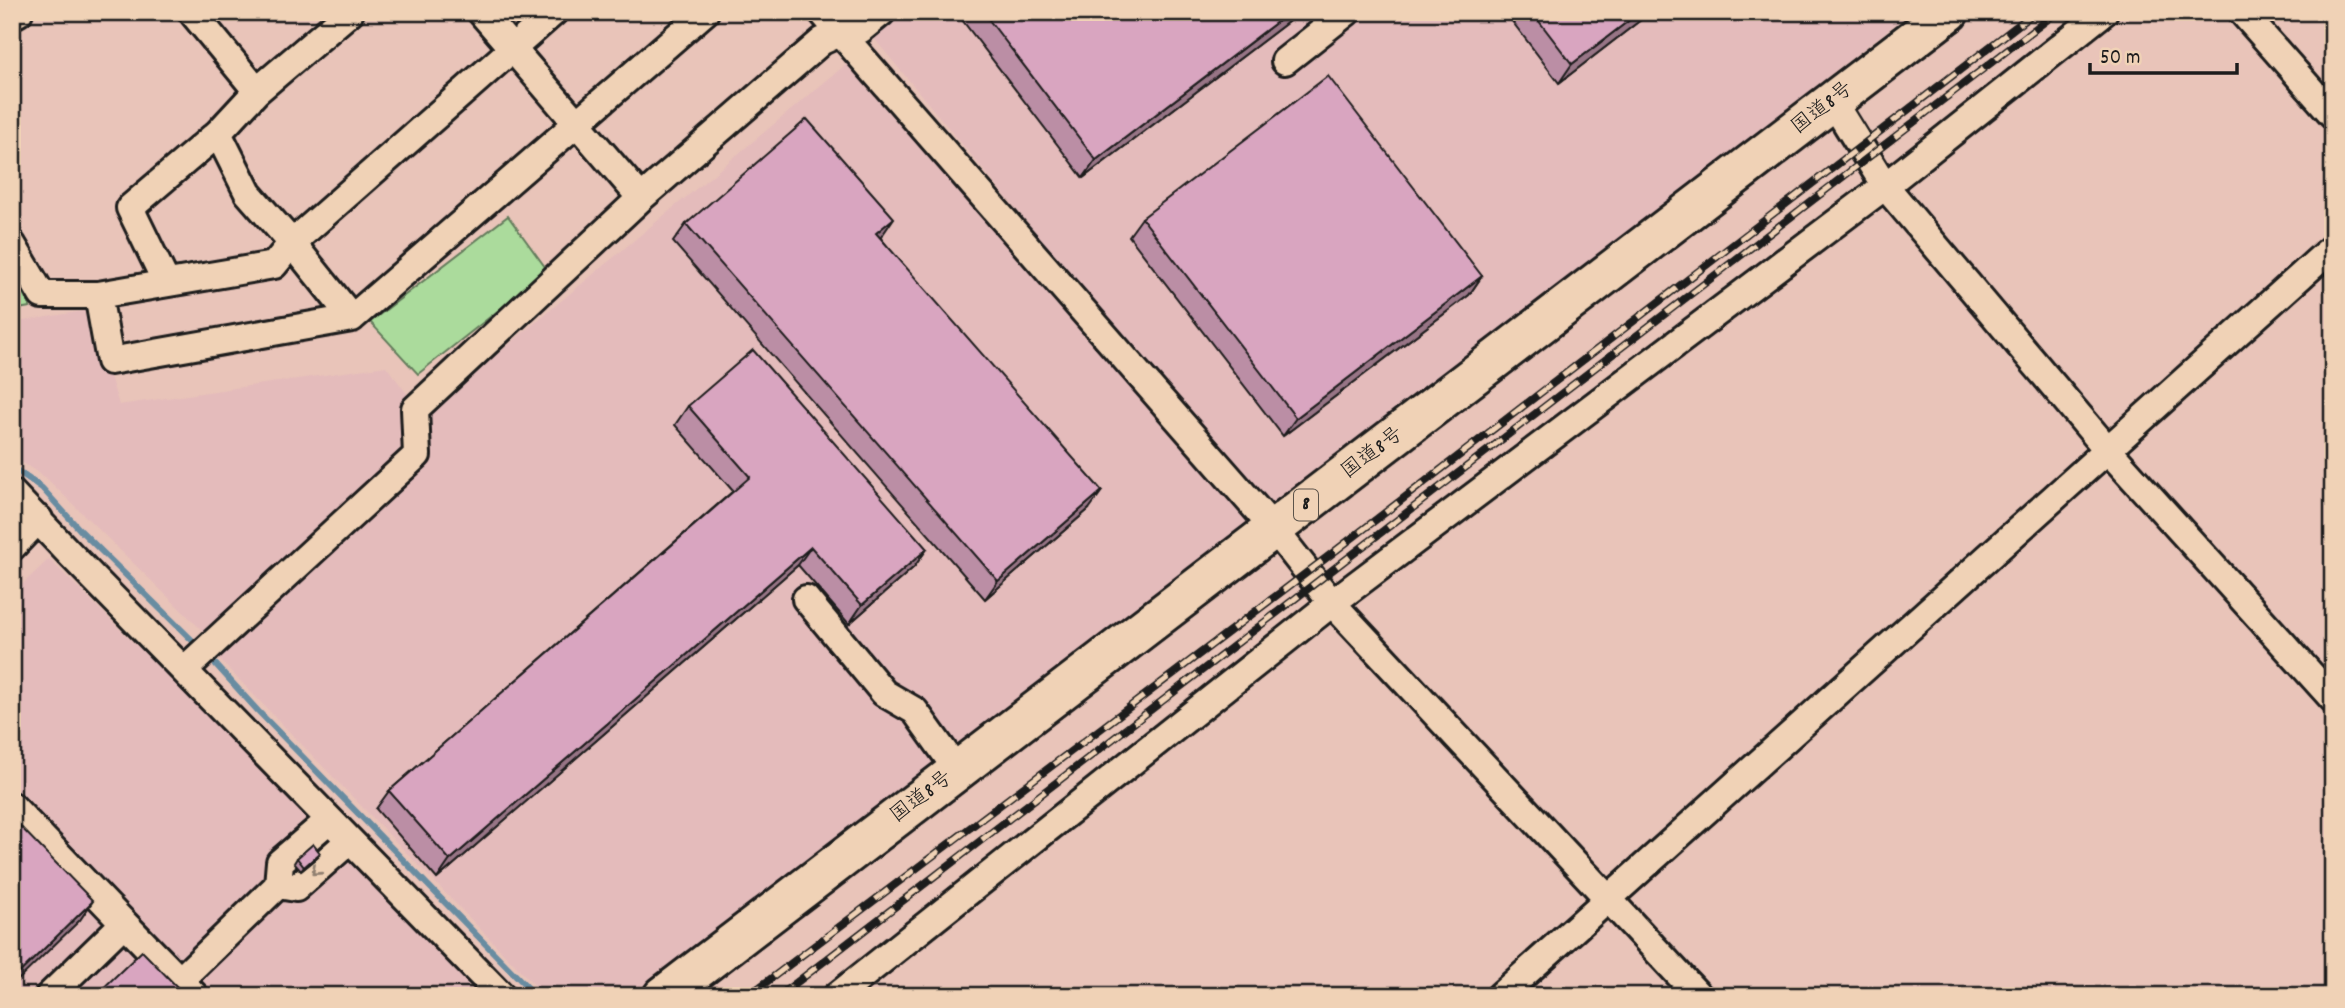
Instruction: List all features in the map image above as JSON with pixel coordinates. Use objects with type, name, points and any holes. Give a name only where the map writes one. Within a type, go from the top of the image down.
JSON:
[{"type":"highway","name":"国道8号","points":[[663,996],[1949,12]]},
{"type":"street","points":[[12,16],[19,12]]},
{"type":"street","points":[[192,12],[257,91]]},
{"type":"street","points":[[166,282],[130,208],[218,134],[257,91],[350,12]]},
{"type":"street","points":[[481,12],[642,198]]},
{"type":"street","points":[[12,244],[42,295],[98,295],[274,265],[292,243],[554,12]]},
{"type":"street","points":[[98,295],[110,361],[352,318],[705,12]]},
{"type":"street","points":[[822,12],[1274,529],[1332,603],[1699,996]]},
{"type":"street","points":[[184,670],[417,455],[415,409],[642,198],[822,41],[840,33],[860,30],[882,12]]},
{"type":"street","points":[[1285,61],[1347,12]]},
{"type":"street","points":[[837,996],[1332,603],[1885,186],[2104,12]]},
{"type":"street","points":[[2242,12],[2333,115]]},
{"type":"street","points":[[1833,102],[1885,186],[2108,449],[2333,699]]},
{"type":"street","points":[[218,134],[248,193],[352,318]]},
{"type":"street","points":[[1500,996],[2333,247]]},
{"type":"street","points":[[12,493],[502,996]]},
{"type":"street","points":[[12,547],[39,519]]},
{"type":"street","points":[[806,599],[884,693],[915,711],[958,771]]},
{"type":"street","points":[[12,806],[187,988],[278,885],[280,862],[329,820]]},
{"type":"street","points":[[278,885],[296,888],[349,841]]},
{"type":"street","points":[[49,996],[124,923]]},
{"type":"shaded area","points":[[903,12],[1911,12],[1268,512],[872,36]]},
{"type":"shaded area","points":[[850,61],[1256,531],[629,996],[545,996],[218,658],[424,465],[431,409]]},
{"type":"shaded area","points":[[89,310],[119,405],[386,366],[408,395],[407,450],[208,636],[45,477],[12,456],[12,323]]},
{"type":"shaded area","points":[[49,559],[491,996],[12,996],[12,594]]},
{"type":"green space","points":[[508,216],[548,271],[418,374],[370,322]]},
{"type":"green space","points":[[16,278],[30,307],[12,310],[12,280]]},
{"type":"building","points":[[983,12],[1290,12],[1096,160]]},
{"type":"building","points":[[1532,12],[1640,12],[1572,64]]},
{"type":"building","points":[[1328,76],[1482,276],[1296,418],[1142,218]]},
{"type":"building","points":[[807,119],[894,218],[876,233],[1102,491],[998,581],[686,224]]},
{"type":"building","points":[[753,350],[927,549],[862,605],[811,547],[450,860],[389,791],[750,477],[688,406]]},
{"type":"building","points":[[12,818],[93,901],[12,980]]},
{"type":"building","points":[[313,844],[320,853],[304,867],[297,858]]},
{"type":"building","points":[[142,951],[186,996],[95,996]]},
{"type":"waterway","points":[[12,467],[42,488],[81,531],[199,647]]},
{"type":"waterway","points":[[209,657],[258,711],[536,996]]},
{"type":"railway","points":[[748,996],[1330,555],[2035,12]]},
{"type":"railway","points":[[779,996],[2057,12]]}]
